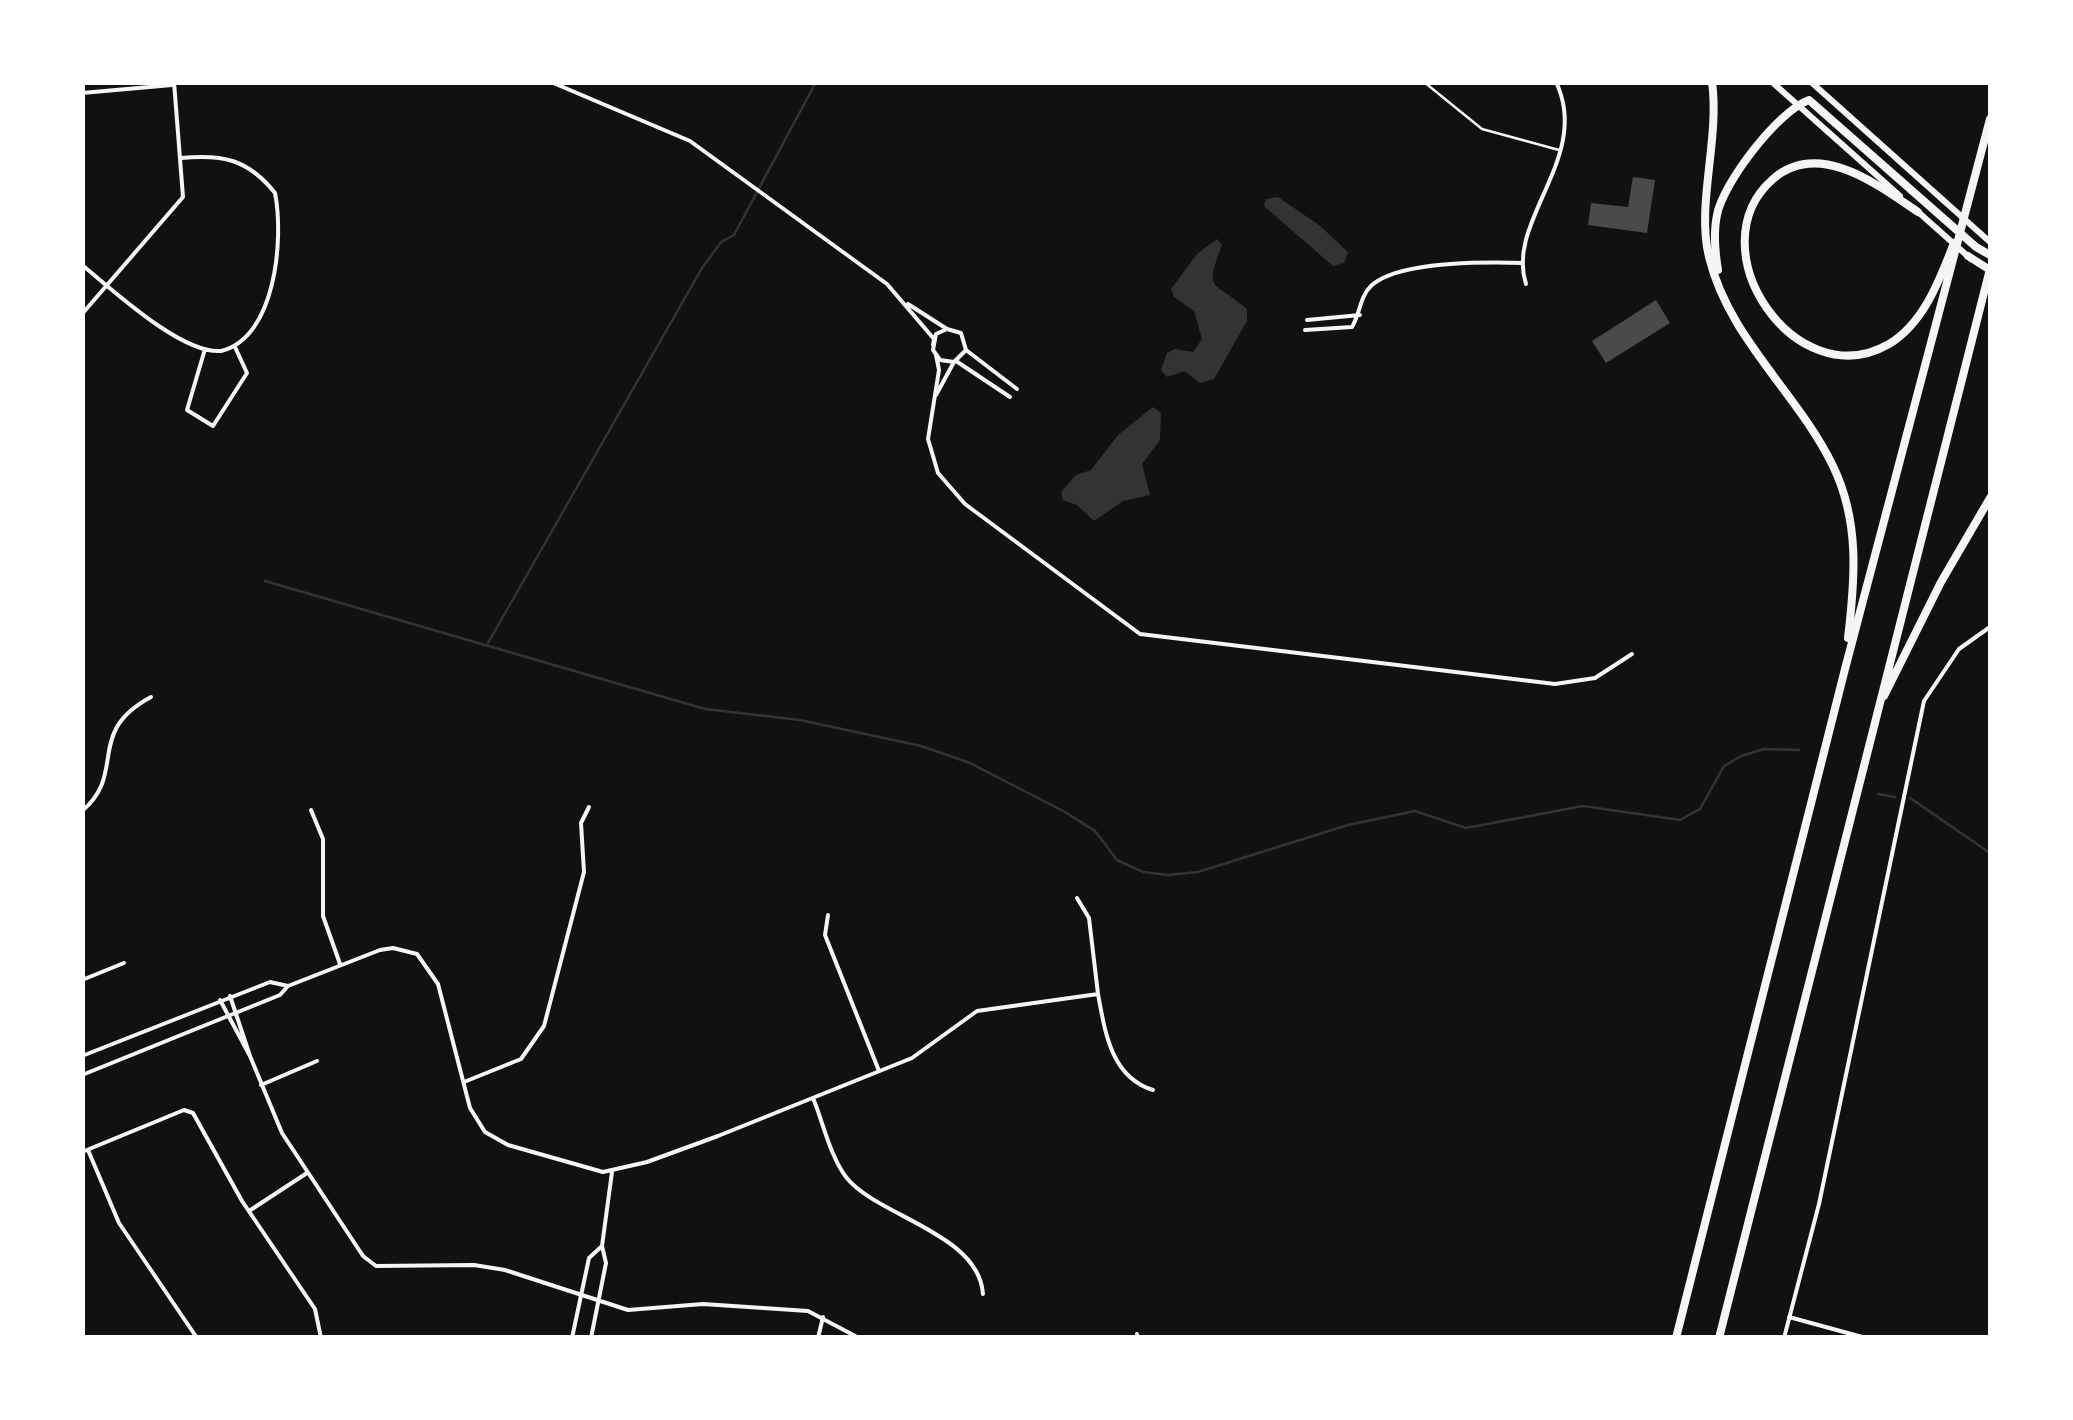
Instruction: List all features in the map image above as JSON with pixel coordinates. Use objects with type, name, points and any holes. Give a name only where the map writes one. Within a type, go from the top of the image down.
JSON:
[{"type":"highway","points":[[1712,82],[1716,137],[1708,254],[1736,325],[1826,454],[1847,507],[1856,578],[1845,669]]},
{"type":"highway","points":[[1722,295],[1714,246],[1722,201],[1746,162],[1797,104],[1808,100],[1990,255]]},
{"type":"highway","points":[[1676,1338],[1845,669],[1990,119]]},
{"type":"highway","points":[[1918,212],[1842,167],[1810,163],[1782,172],[1760,191],[1743,239],[1757,296],[1774,319],[1796,338],[1821,350],[1844,356],[1888,345],[1924,308],[1968,206]]},
{"type":"highway","points":[[1720,1338],[1990,273],[1968,256]]},
{"type":"highway","points":[[1876,714],[1941,582],[1990,498]]},
{"type":"main road","points":[[1772,82],[1968,256]]},
{"type":"main road","points":[[1811,82],[1990,242]]},
{"type":"street","points":[[98,82],[99,91]]},
{"type":"street","points":[[552,82],[690,141],[867,268],[934,339],[932,346],[939,370],[928,423],[931,457],[949,488],[1140,634],[1556,684],[1595,678],[1632,654]]},
{"type":"street","points":[[1526,284],[1523,263],[1568,121],[1556,82]]},
{"type":"street","points":[[82,83],[83,93],[174,84],[183,197],[82,314]]},
{"type":"street","points":[[82,264],[144,315],[205,349],[235,347],[246,338],[274,280],[282,238],[275,194],[236,160],[217,154],[181,158]]},
{"type":"street","points":[[1305,330],[1347,330],[1360,315],[1366,291],[1388,276],[1448,266],[1523,263]]},
{"type":"street","points":[[900,299],[961,333],[966,350],[1017,389]]},
{"type":"street","points":[[1307,320],[1360,315]]},
{"type":"street","points":[[932,346],[936,334],[946,328]]},
{"type":"street","points":[[205,349],[187,410],[213,426],[247,374],[235,347]]},
{"type":"street","points":[[933,403],[966,350]]},
{"type":"street","points":[[936,355],[955,362],[1010,398]]},
{"type":"street","points":[[1784,1338],[1819,1204],[1924,701],[1959,649],[1990,627]]},
{"type":"street","points":[[82,810],[104,779],[113,728],[126,710],[151,697]]},
{"type":"street","points":[[464,1082],[520,1059],[544,1026],[584,872],[581,823],[589,807]]},
{"type":"street","points":[[311,810],[323,839],[322,916],[340,965]]},
{"type":"street","points":[[1077,898],[1089,918],[1106,1036],[1116,1060],[1136,1085],[1152,1090]]},
{"type":"street","points":[[828,915],[825,935],[879,1072]]},
{"type":"street","points":[[82,1075],[280,996],[288,986],[393,948],[425,960],[438,984],[475,1120],[496,1140],[579,1168],[612,1172],[879,1072],[922,1052],[952,1024],[977,1011],[1098,994]]},
{"type":"street","points":[[82,980],[124,963]]},
{"type":"street","points":[[82,1056],[270,982],[288,986]]},
{"type":"street","points":[[230,996],[275,1120],[363,1256],[376,1266],[474,1264],[628,1310],[735,1305],[808,1311],[859,1338]]},
{"type":"street","points":[[220,1000],[250,1056]]},
{"type":"street","points":[[261,1085],[317,1061]]},
{"type":"street","points":[[814,1098],[849,1180],[959,1252],[978,1274],[984,1294]]},
{"type":"street","points":[[197,1338],[119,1223],[85,1151],[184,1110],[193,1113],[249,1211],[315,1309],[320,1338]]},
{"type":"street","points":[[590,1338],[606,1263],[602,1246],[612,1172]]},
{"type":"street","points":[[249,1211],[307,1173]]},
{"type":"street","points":[[572,1338],[588,1258],[602,1246]]},
{"type":"street","points":[[1789,1317],[1866,1338]]},
{"type":"street","points":[[818,1338],[823,1318]]},
{"type":"lane","points":[[1424,82],[1482,130],[1560,150]]},
{"type":"shaded area","points":[[1278,197],[1319,225],[1348,252],[1344,263],[1333,266],[1264,206],[1266,199]]},
{"type":"shaded area","points":[[1217,239],[1222,245],[1213,271],[1215,284],[1247,309],[1247,321],[1214,379],[1200,383],[1185,371],[1167,377],[1161,370],[1167,353],[1175,349],[1193,352],[1202,339],[1194,311],[1174,297],[1171,289],[1197,254]]},
{"type":"shaded area","points":[[1153,407],[1161,413],[1160,440],[1142,464],[1150,495],[1123,501],[1094,521],[1077,505],[1063,500],[1061,492],[1076,475],[1091,470],[1118,435]]},
{"type":"building","points":[[1633,177],[1655,180],[1647,233],[1588,225],[1591,203],[1628,207]]},
{"type":"building","points":[[1656,300],[1670,323],[1606,363],[1592,341]]},
{"type":"waterway","points":[[488,643],[702,268],[721,242],[734,235],[816,82]]},
{"type":"waterway","points":[[265,581],[705,709],[800,720],[921,746],[970,763],[1065,812],[1095,831],[1117,860],[1143,872],[1168,875],[1198,872],[1348,825],[1415,811],[1466,828],[1583,806],[1680,820],[1700,809],[1724,766],[1764,749],[1799,750]]},
{"type":"waterway","points":[[1878,794],[1895,797]]},
{"type":"waterway","points":[[1910,798],[1990,853]]}]
